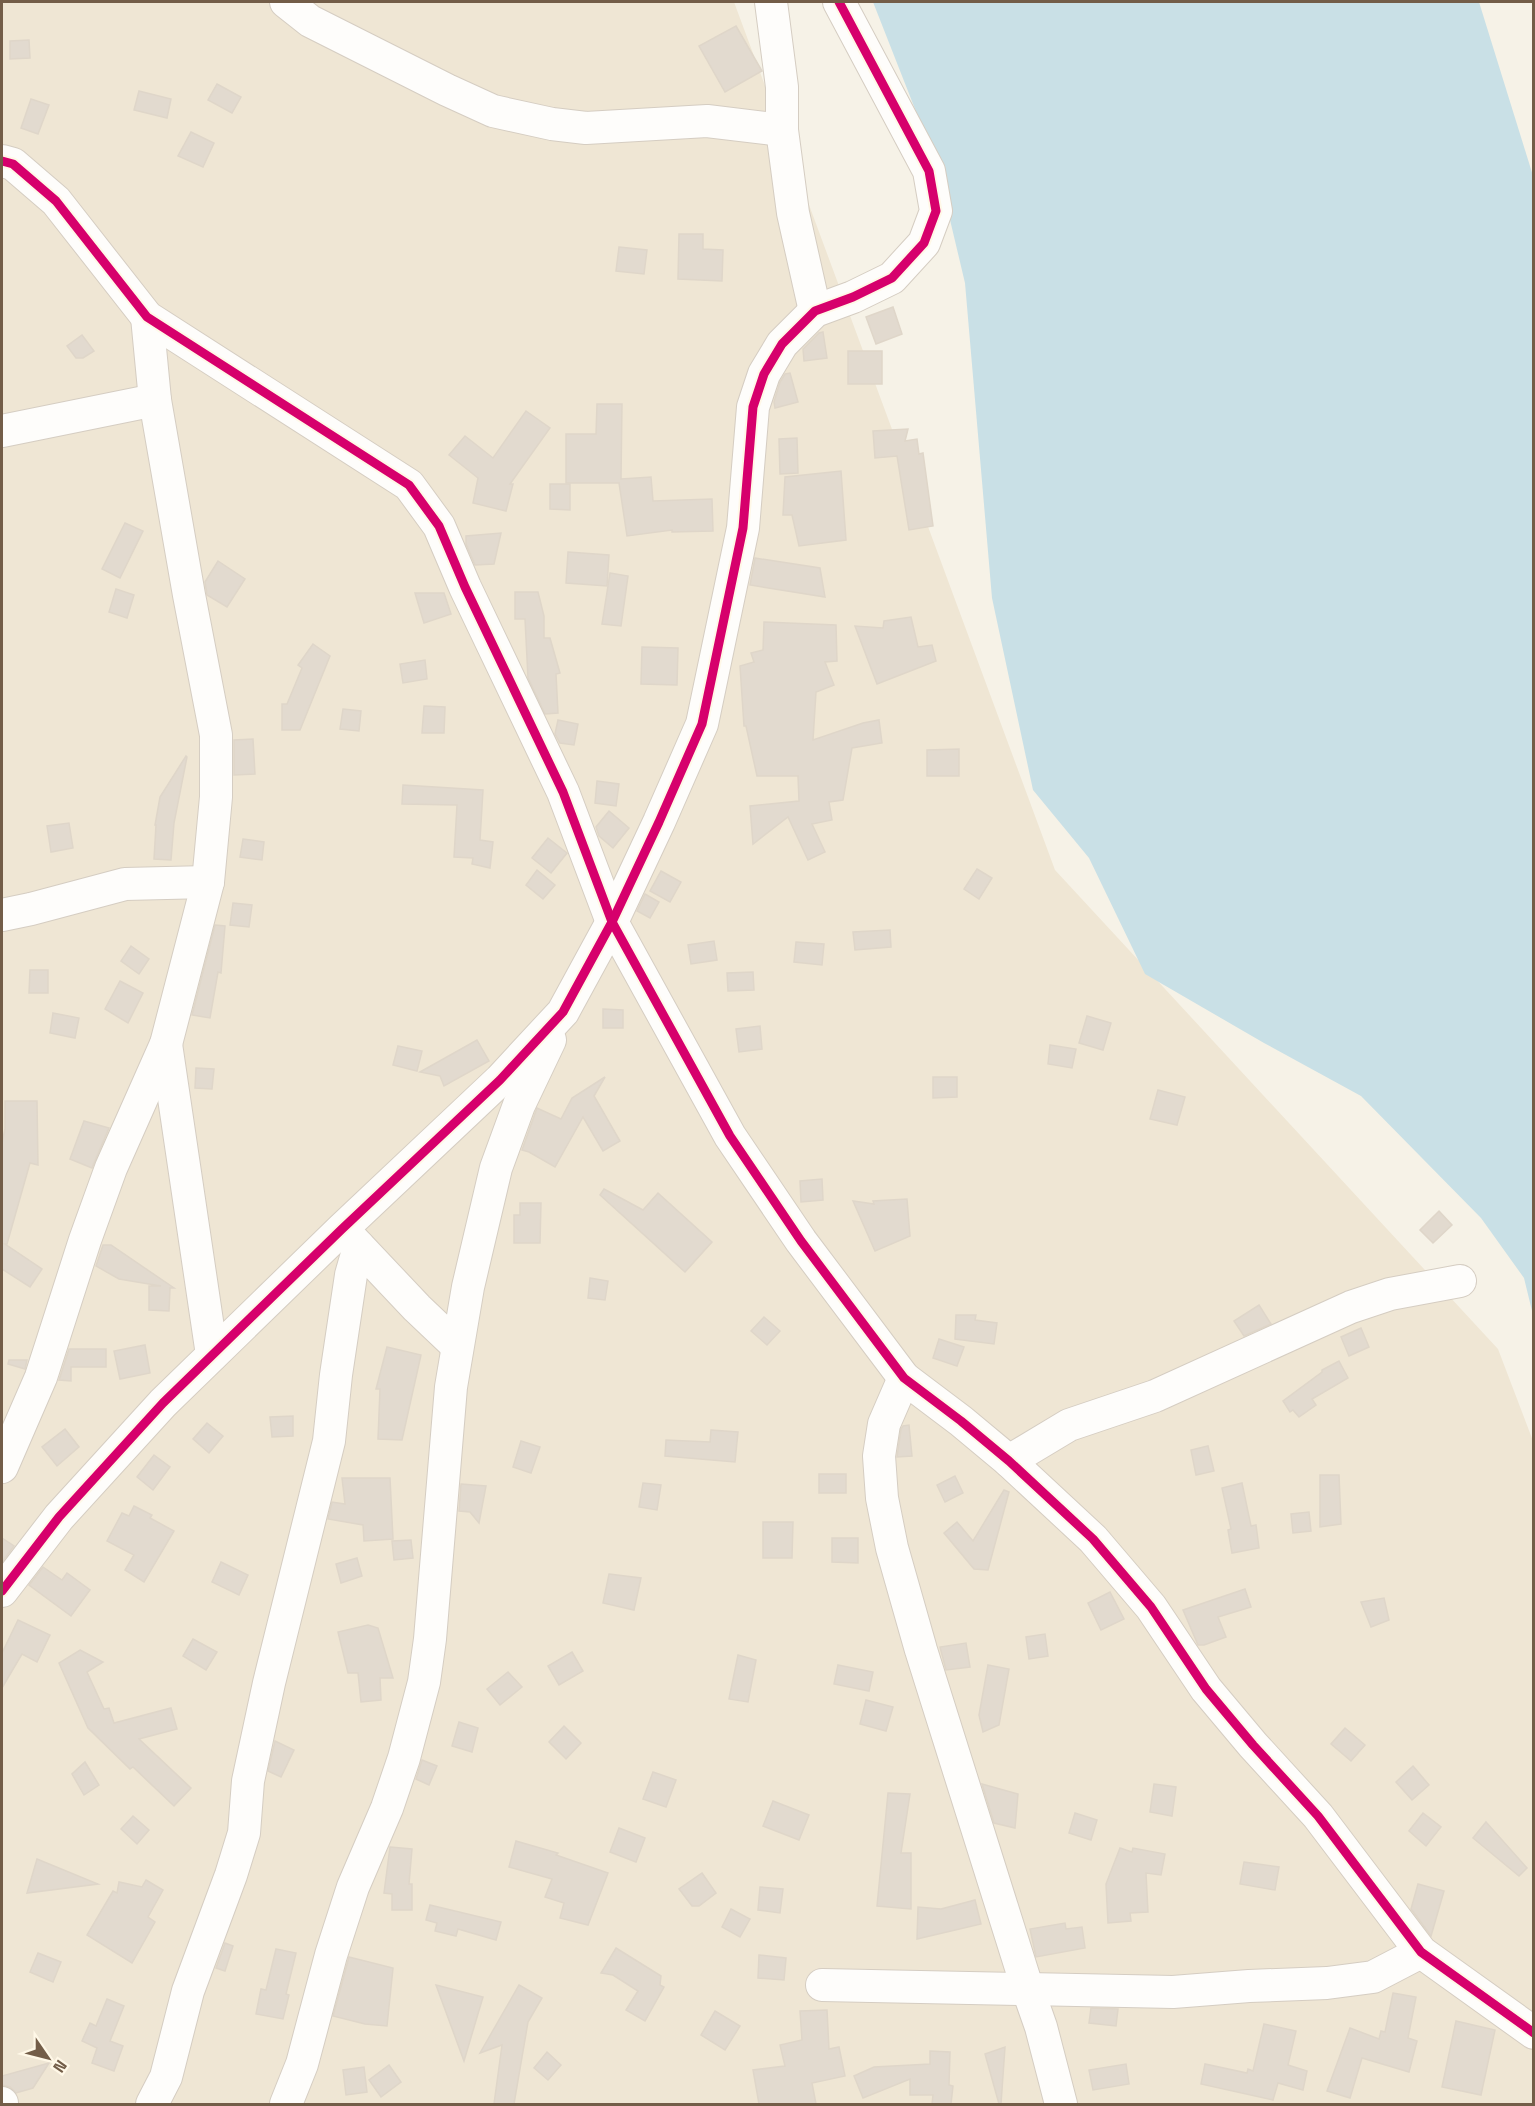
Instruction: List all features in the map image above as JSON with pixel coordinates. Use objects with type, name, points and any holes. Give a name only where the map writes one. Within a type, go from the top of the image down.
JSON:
[{"type":"street","points":[[286,2],[310,21],[493,111],[552,124],[586,128],[707,122],[782,130]]},
{"type":"street","points":[[771,2],[782,87],[782,130],[793,213],[815,311]]},
{"type":"street","points":[[286,2104],[302,2064],[331,1955],[353,1887],[387,1808],[404,1758],[424,1682],[457,1346],[468,1287],[496,1168],[519,1105],[563,1012],[612,922],[702,724],[743,528],[753,407],[764,374],[782,344],[815,311],[853,297],[892,278],[924,243],[936,212],[929,171],[839,2]]},
{"type":"street","points":[[2,162],[13,164],[56,201],[147,316],[409,485],[439,526],[465,587],[563,792],[612,922],[730,1136],[801,1241],[904,1378],[1009,1461],[1093,1539],[1151,1607],[1206,1689],[1318,1816],[1421,1952],[1533,2033]]},
{"type":"street","points":[[2,1467],[41,1377],[111,1167],[166,1044],[208,882],[216,797],[216,735],[155,400],[147,316]]},
{"type":"street","points":[[2,431],[155,400]]},
{"type":"street","points":[[2,915],[125,884],[208,882]]},
{"type":"street","points":[[2,1591],[59,1517],[163,1403],[212,1355],[350,1238],[563,1012]]},
{"type":"street","points":[[166,1044],[212,1355]]},
{"type":"street","points":[[350,1238],[457,1346]]},
{"type":"street","points":[[152,2104],[166,2077],[188,1991],[244,1833],[250,1770],[269,1683],[329,1441],[336,1374],[351,1275],[350,1238]]},
{"type":"street","points":[[1009,1461],[1069,1425],[1155,1396],[1351,1307],[1390,1294],[1460,1281]]},
{"type":"street","points":[[904,1378],[884,1425],[879,1456],[882,1498],[892,1548],[921,1650],[1041,2027],[1061,2104]]},
{"type":"street","points":[[822,1985],[1173,1992],[1327,1983],[1373,1977],[1421,1952]]},
{"type":"shaded area","points":[[2,2],[734,2],[1055,870],[1498,1349],[1533,1441],[1533,2104],[2,2104]]},
{"type":"water","points":[[873,2],[1479,2],[1534,179],[1533,1315],[1524,1278],[1481,1218],[1361,1096],[1145,974],[1089,858],[1033,790],[992,598],[965,283],[937,165]]},
{"type":"building","points":[[736,26],[762,71],[725,92],[699,46]]},
{"type":"building","points":[[29,40],[30,58],[10,59],[10,41]]},
{"type":"building","points":[[217,84],[241,97],[232,113],[208,100]]},
{"type":"building","points":[[139,91],[171,99],[167,118],[134,110]]},
{"type":"building","points":[[31,99],[49,105],[38,134],[21,128]]},
{"type":"building","points":[[191,132],[214,143],[203,167],[178,156]]},
{"type":"building","points":[[679,234],[703,234],[703,249],[723,250],[722,281],[678,279]]},
{"type":"building","points":[[619,247],[647,250],[644,274],[616,271]]},
{"type":"building","points":[[893,307],[902,334],[876,344],[866,317]]},
{"type":"building","points":[[823,332],[827,358],[804,361],[803,349],[819,333]]},
{"type":"building","points":[[82,335],[94,351],[83,358],[76,358],[67,346]]},
{"type":"building","points":[[848,351],[882,351],[882,384],[848,384]]},
{"type":"building","points":[[790,373],[798,402],[775,408],[774,402],[780,382],[785,374]]},
{"type":"building","points":[[597,404],[622,404],[621,479],[651,477],[653,501],[712,499],[713,531],[672,532],[672,530],[627,536],[619,483],[566,483],[566,434],[596,434]]},
{"type":"building","points":[[526,411],[550,428],[510,484],[513,484],[506,511],[473,503],[478,478],[449,455],[465,436],[493,458]]},
{"type":"building","points":[[908,429],[905,441],[917,439],[919,454],[923,453],[933,526],[909,530],[897,456],[875,458],[873,431]]},
{"type":"building","points":[[797,438],[798,473],[780,474],[779,439]]},
{"type":"building","points":[[841,471],[846,540],[799,546],[792,515],[783,515],[785,477]]},
{"type":"building","points":[[550,484],[570,484],[570,510],[550,509]]},
{"type":"building","points":[[125,523],[143,531],[120,578],[102,569]]},
{"type":"building","points":[[501,533],[494,564],[475,565],[466,544],[466,536]]},
{"type":"building","points":[[568,552],[609,555],[607,586],[566,583]]},
{"type":"building","points":[[755,558],[820,568],[825,597],[750,585]]},
{"type":"building","points":[[218,561],[245,579],[227,607],[207,595],[205,582]]},
{"type":"building","points":[[610,573],[628,576],[621,626],[602,624]]},
{"type":"building","points":[[116,589],[134,595],[127,618],[109,612]]},
{"type":"building","points":[[515,592],[538,592],[544,616],[544,638],[550,638],[560,673],[556,674],[558,713],[545,714],[528,678],[525,619],[515,619]]},
{"type":"building","points":[[415,593],[444,593],[451,614],[424,623]]},
{"type":"building","points":[[911,617],[918,647],[932,645],[936,661],[877,684],[855,626],[883,628],[884,621]]},
{"type":"building","points":[[764,622],[836,625],[837,661],[825,662],[834,685],[816,692],[813,740],[879,720],[882,743],[852,748],[843,800],[829,802],[832,820],[812,824],[825,852],[808,860],[788,817],[753,844],[750,806],[799,801],[798,776],[757,776],[746,726],[744,726],[740,666],[754,662],[751,653],[763,650]]},
{"type":"building","points":[[313,644],[330,656],[300,730],[282,730],[282,704],[287,704],[302,668],[298,665]]},
{"type":"building","points":[[642,647],[678,648],[677,685],[641,684]]},
{"type":"building","points":[[425,660],[427,679],[403,683],[400,664]]},
{"type":"building","points":[[424,706],[445,707],[444,733],[422,733]]},
{"type":"building","points":[[343,709],[361,711],[359,731],[340,729]]},
{"type":"building","points":[[558,720],[578,724],[574,745],[560,743],[555,734]]},
{"type":"building","points":[[253,739],[255,774],[234,775],[234,740]]},
{"type":"building","points":[[959,749],[959,776],[927,776],[927,750]]},
{"type":"building","points":[[186,756],[174,823],[171,860],[154,859],[155,825],[160,797]]},
{"type":"building","points":[[597,781],[619,784],[616,806],[595,803]]},
{"type":"building","points":[[403,785],[483,790],[480,840],[493,842],[490,868],[472,864],[473,858],[454,857],[457,805],[402,804]]},
{"type":"building","points":[[609,811],[629,828],[613,848],[599,836],[596,827]]},
{"type":"building","points":[[69,823],[73,848],[51,852],[47,826]]},
{"type":"building","points":[[548,838],[567,853],[551,873],[532,858]]},
{"type":"building","points":[[243,839],[264,842],[262,860],[240,857]]},
{"type":"building","points":[[977,869],[992,878],[979,899],[964,889]]},
{"type":"building","points":[[537,870],[555,885],[543,899],[526,885]]},
{"type":"building","points":[[661,871],[681,882],[670,902],[650,891]]},
{"type":"building","points":[[645,894],[659,902],[650,918],[637,911]]},
{"type":"building","points":[[233,903],[252,905],[249,927],[230,925]]},
{"type":"building","points":[[215,925],[225,926],[221,973],[218,972],[210,1018],[192,1015]]},
{"type":"building","points":[[890,930],[891,947],[855,950],[853,932]]},
{"type":"building","points":[[714,941],[717,960],[691,964],[688,945]]},
{"type":"building","points":[[796,942],[824,944],[822,965],[794,962]]},
{"type":"building","points":[[131,946],[149,959],[139,974],[121,961]]},
{"type":"building","points":[[30,970],[48,970],[48,993],[29,993]]},
{"type":"building","points":[[753,972],[754,990],[728,991],[727,973]]},
{"type":"building","points":[[120,981],[143,993],[128,1023],[105,1009]]},
{"type":"building","points":[[603,1009],[623,1010],[623,1028],[603,1028]]},
{"type":"building","points":[[53,1013],[79,1018],[75,1038],[50,1033]]},
{"type":"building","points":[[1087,1016],[1111,1023],[1103,1050],[1079,1043]]},
{"type":"building","points":[[760,1026],[762,1049],[739,1052],[736,1029]]},
{"type":"building","points":[[477,1040],[489,1061],[444,1086],[440,1076],[420,1072]]},
{"type":"building","points":[[1050,1045],[1076,1049],[1072,1068],[1048,1064]]},
{"type":"building","points":[[398,1046],[422,1051],[417,1071],[393,1065]]},
{"type":"building","points":[[196,1068],[214,1069],[212,1089],[195,1088]]},
{"type":"building","points":[[605,1077],[594,1096],[620,1141],[603,1151],[583,1117],[555,1167],[522,1150],[537,1108],[561,1119],[572,1098]]},
{"type":"building","points":[[933,1077],[957,1077],[957,1097],[933,1098]]},
{"type":"building","points":[[1158,1090],[1185,1097],[1177,1125],[1150,1119]]},
{"type":"building","points":[[5,1101],[37,1101],[38,1165],[30,1163],[7,1244],[5,1244],[42,1269],[30,1287],[2,1269],[2,1143],[5,1129]]},
{"type":"building","points":[[84,1121],[109,1128],[92,1168],[70,1159]]},
{"type":"building","points":[[822,1179],[823,1200],[801,1202],[800,1181]]},
{"type":"building","points":[[604,1189],[643,1210],[658,1193],[712,1242],[685,1272],[600,1195]]},
{"type":"building","points":[[907,1199],[910,1236],[875,1251],[853,1201],[874,1204],[873,1201]]},
{"type":"building","points":[[520,1203],[541,1203],[540,1243],[514,1243],[514,1215],[520,1215]]},
{"type":"building","points":[[1439,1211],[1452,1225],[1433,1243],[1420,1230]]},
{"type":"building","points":[[103,1245],[111,1245],[174,1288],[170,1288],[169,1311],[149,1310],[149,1286],[161,1286],[119,1279],[96,1266]]},
{"type":"building","points":[[590,1278],[608,1281],[605,1300],[588,1298]]},
{"type":"building","points":[[1259,1305],[1271,1324],[1244,1336],[1234,1321]]},
{"type":"building","points":[[956,1315],[976,1315],[975,1320],[997,1323],[994,1344],[955,1339]]},
{"type":"building","points":[[764,1317],[780,1331],[767,1345],[751,1331]]},
{"type":"building","points":[[1361,1328],[1369,1347],[1349,1356],[1341,1337]]},
{"type":"building","points":[[939,1339],[964,1347],[957,1366],[933,1358]]},
{"type":"building","points":[[145,1345],[150,1373],[120,1379],[114,1351]]},
{"type":"building","points":[[387,1347],[421,1355],[402,1440],[378,1439],[380,1389],[376,1389]]},
{"type":"building","points":[[69,1349],[106,1349],[106,1367],[71,1367],[71,1381],[59,1380]]},
{"type":"building","points":[[9,1360],[27,1360],[25,1369],[8,1364]]},
{"type":"building","points":[[1339,1361],[1348,1378],[1312,1399],[1316,1405],[1299,1417],[1293,1410],[1290,1412],[1283,1401],[1322,1370]]},
{"type":"building","points":[[293,1416],[293,1436],[272,1437],[270,1417]]},
{"type":"building","points":[[207,1423],[223,1436],[209,1453],[193,1439]]},
{"type":"building","points":[[909,1425],[912,1456],[897,1457],[901,1429]]},
{"type":"building","points":[[65,1429],[79,1447],[57,1466],[42,1447]]},
{"type":"building","points":[[711,1430],[738,1432],[735,1462],[665,1456],[666,1440],[710,1442]]},
{"type":"building","points":[[521,1441],[540,1447],[531,1473],[513,1467]]},
{"type":"building","points":[[1208,1446],[1214,1471],[1196,1475],[1191,1450]]},
{"type":"building","points":[[154,1455],[170,1467],[153,1490],[137,1477]]},
{"type":"building","points":[[819,1474],[846,1474],[846,1493],[819,1493]]},
{"type":"building","points":[[1320,1475],[1339,1475],[1341,1524],[1320,1527]]},
{"type":"building","points":[[955,1476],[963,1493],[945,1502],[937,1485]]},
{"type":"building","points":[[342,1478],[390,1478],[393,1539],[364,1541],[363,1525],[328,1519],[332,1502],[345,1504]]},
{"type":"building","points":[[643,1483],[661,1485],[657,1510],[639,1507]]},
{"type":"building","points":[[1242,1483],[1251,1526],[1256,1525],[1259,1548],[1232,1553],[1228,1530],[1231,1529],[1222,1488]]},
{"type":"building","points":[[461,1484],[486,1486],[479,1523],[470,1512],[459,1511]]},
{"type":"building","points":[[1004,1490],[1009,1492],[988,1570],[974,1569],[944,1533],[957,1522],[973,1541]]},
{"type":"building","points":[[134,1506],[152,1515],[150,1518],[174,1531],[144,1582],[125,1570],[134,1555],[107,1541],[122,1513],[129,1516]]},
{"type":"building","points":[[1309,1512],[1311,1531],[1293,1533],[1291,1514]]},
{"type":"building","points":[[763,1522],[793,1522],[792,1558],[763,1558]]},
{"type":"building","points":[[2,1538],[14,1546],[2,1562]]},
{"type":"building","points":[[832,1538],[858,1538],[858,1563],[832,1562]]},
{"type":"building","points":[[411,1540],[413,1558],[394,1560],[392,1541]]},
{"type":"building","points":[[357,1558],[362,1576],[341,1583],[336,1564]]},
{"type":"building","points":[[221,1562],[248,1575],[239,1595],[212,1582]]},
{"type":"building","points":[[43,1567],[62,1580],[67,1573],[90,1590],[71,1616],[29,1585]]},
{"type":"building","points":[[609,1574],[641,1578],[634,1610],[603,1603]]},
{"type":"building","points":[[1245,1589],[1251,1607],[1218,1617],[1226,1637],[1198,1645],[1183,1610]]},
{"type":"building","points":[[1110,1592],[1124,1619],[1101,1630],[1088,1603]]},
{"type":"building","points":[[1384,1598],[1389,1620],[1371,1627],[1361,1602]]},
{"type":"building","points":[[18,1620],[50,1635],[37,1662],[22,1654],[2,1688],[2,1653]]},
{"type":"building","points":[[368,1625],[378,1628],[393,1678],[380,1678],[381,1700],[361,1702],[358,1673],[348,1673],[338,1632]]},
{"type":"building","points":[[1045,1634],[1048,1656],[1029,1659],[1026,1637]]},
{"type":"building","points":[[193,1639],[217,1652],[206,1670],[183,1656]]},
{"type":"building","points":[[966,1643],[970,1667],[946,1670],[940,1647]]},
{"type":"building","points":[[80,1650],[103,1662],[87,1672],[104,1709],[109,1708],[114,1723],[171,1708],[177,1729],[139,1739],[191,1788],[174,1806],[133,1767],[130,1769],[88,1728],[59,1663]]},
{"type":"building","points":[[572,1652],[583,1671],[559,1685],[548,1666]]},
{"type":"building","points":[[738,1655],[756,1660],[748,1702],[729,1699]]},
{"type":"building","points":[[838,1665],[873,1672],[869,1691],[834,1684]]},
{"type":"building","points":[[988,1665],[1009,1669],[999,1725],[983,1732],[979,1715]]},
{"type":"building","points":[[508,1672],[522,1687],[500,1705],[487,1689]]},
{"type":"building","points":[[866,1700],[893,1707],[886,1731],[860,1724]]},
{"type":"building","points":[[459,1722],[478,1728],[472,1752],[452,1746]]},
{"type":"building","points":[[564,1726],[581,1743],[566,1759],[549,1742]]},
{"type":"building","points":[[1345,1728],[1365,1745],[1351,1761],[1331,1744]]},
{"type":"building","points":[[275,1741],[294,1750],[281,1777],[268,1771]]},
{"type":"building","points":[[422,1760],[437,1766],[429,1785],[416,1779]]},
{"type":"building","points":[[85,1762],[99,1785],[84,1795],[72,1774]]},
{"type":"building","points":[[1413,1766],[1429,1785],[1412,1800],[1396,1782]]},
{"type":"building","points":[[653,1772],[676,1780],[666,1807],[643,1799]]},
{"type":"building","points":[[982,1784],[1018,1794],[1015,1828],[994,1823]]},
{"type":"building","points":[[1154,1784],[1176,1787],[1172,1816],[1150,1812]]},
{"type":"building","points":[[888,1793],[910,1794],[901,1853],[911,1853],[911,1909],[877,1906]]},
{"type":"building","points":[[773,1801],[809,1815],[799,1840],[763,1826]]},
{"type":"building","points":[[1075,1813],[1097,1820],[1091,1840],[1069,1833]]},
{"type":"building","points":[[1423,1813],[1441,1827],[1426,1846],[1409,1831]]},
{"type":"building","points":[[133,1816],[149,1830],[137,1844],[121,1829]]},
{"type":"building","points":[[1486,1822],[1527,1868],[1519,1876],[1473,1838]]},
{"type":"building","points":[[619,1828],[645,1838],[636,1862],[610,1852]]},
{"type":"building","points":[[516,1841],[558,1853],[556,1855],[608,1873],[588,1925],[560,1918],[564,1903],[545,1897],[552,1879],[509,1867]]},
{"type":"building","points":[[390,1847],[412,1849],[409,1884],[412,1884],[412,1910],[392,1910],[392,1894],[384,1893]]},
{"type":"building","points":[[1120,1848],[1132,1852],[1133,1848],[1165,1854],[1161,1875],[1146,1873],[1148,1912],[1130,1913],[1131,1921],[1108,1923],[1106,1884]]},
{"type":"building","points":[[37,1859],[98,1884],[27,1893]]},
{"type":"building","points":[[1244,1862],[1279,1867],[1275,1890],[1240,1884]]},
{"type":"building","points":[[702,1873],[716,1893],[699,1906],[692,1906],[679,1889]]},
{"type":"building","points":[[146,1880],[163,1890],[148,1917],[155,1922],[132,1963],[87,1935],[113,1891],[117,1893],[119,1882],[142,1887]]},
{"type":"building","points":[[1418,1884],[1444,1891],[1431,1936],[1411,1909]]},
{"type":"building","points":[[760,1887],[783,1889],[780,1913],[758,1910]]},
{"type":"building","points":[[975,1900],[981,1924],[917,1939],[918,1907],[941,1909]]},
{"type":"building","points":[[430,1905],[501,1922],[496,1940],[458,1929],[456,1936],[435,1931],[437,1923],[426,1920]]},
{"type":"building","points":[[731,1909],[750,1919],[740,1937],[722,1927]]},
{"type":"building","points":[[1065,1923],[1066,1929],[1082,1927],[1085,1948],[1036,1957],[1030,1929]]},
{"type":"building","points":[[225,1943],[233,1946],[225,1971],[216,1968]]},
{"type":"building","points":[[616,1948],[661,1976],[660,1985],[664,1987],[645,2021],[626,2010],[638,1991],[613,1975],[601,1973]]},
{"type":"building","points":[[276,1949],[296,1953],[286,1994],[289,1995],[283,2019],[256,2014],[261,1989],[266,1990]]},
{"type":"building","points":[[38,1953],[61,1962],[53,1982],[30,1972]]},
{"type":"building","points":[[759,1955],[786,1958],[784,1980],[758,1978]]},
{"type":"building","points":[[349,1957],[393,1968],[387,2026],[365,2024],[333,2016]]},
{"type":"building","points":[[436,1985],[483,1997],[464,2061]]},
{"type":"building","points":[[519,1985],[542,1998],[528,2022],[514,2104],[494,2104],[502,2045],[480,2053]]},
{"type":"building","points":[[1393,1993],[1416,1997],[1408,2038],[1417,2041],[1409,2072],[1362,2058],[1350,2098],[1327,2091],[1350,2028],[1379,2039],[1381,2031],[1385,2032]]},
{"type":"building","points":[[107,1999],[124,2006],[110,2041],[123,2046],[114,2071],[92,2063],[97,2048],[82,2041],[90,2023],[96,2026]]},
{"type":"building","points":[[1091,2008],[1118,2009],[1116,2026],[1089,2023]]},
{"type":"building","points":[[827,2010],[829,2049],[839,2047],[845,2076],[812,2083],[816,2104],[759,2104],[753,2070],[785,2066],[780,2045],[802,2040],[800,2011]]},
{"type":"building","points":[[715,2011],[740,2026],[725,2050],[701,2035]]},
{"type":"building","points":[[1456,2021],[1495,2030],[1481,2095],[1442,2087]]},
{"type":"building","points":[[1264,2024],[1296,2031],[1288,2065],[1307,2071],[1303,2090],[1278,2083],[1273,2100],[1201,2084],[1205,2064],[1247,2073],[1248,2069],[1253,2071]]},
{"type":"building","points":[[1005,2047],[1001,2104],[999,2104],[985,2054]]},
{"type":"building","points":[[930,2051],[950,2052],[949,2085],[953,2086],[951,2104],[932,2104],[933,2095],[910,2095],[910,2079],[863,2098],[854,2076],[874,2067],[930,2064]]},
{"type":"building","points":[[547,2052],[561,2065],[548,2080],[534,2068]]},
{"type":"building","points":[[49,2063],[33,2088],[16,2093],[10,2087],[2,2085],[2,2076]]},
{"type":"building","points":[[1126,2064],[1129,2084],[1093,2090],[1089,2070]]},
{"type":"building","points":[[389,2065],[401,2082],[381,2097],[369,2080]]},
{"type":"building","points":[[364,2067],[367,2092],[346,2095],[343,2070]]},
{"type":"cycle path","points":[[2,1591],[59,1517],[163,1403],[500,1080],[563,1012],[612,922],[702,724],[743,528],[753,407],[764,374],[782,344],[815,311],[853,297],[892,278],[924,243],[936,211],[929,171],[839,2]]},
{"type":"cycle path","points":[[2,161],[13,164],[56,201],[147,317],[409,485],[439,526],[465,587],[563,792],[612,922],[730,1136],[801,1241],[904,1378],[1009,1461],[1093,1539],[1151,1607],[1206,1689],[1318,1816],[1421,1952],[1534,2033]]}]
